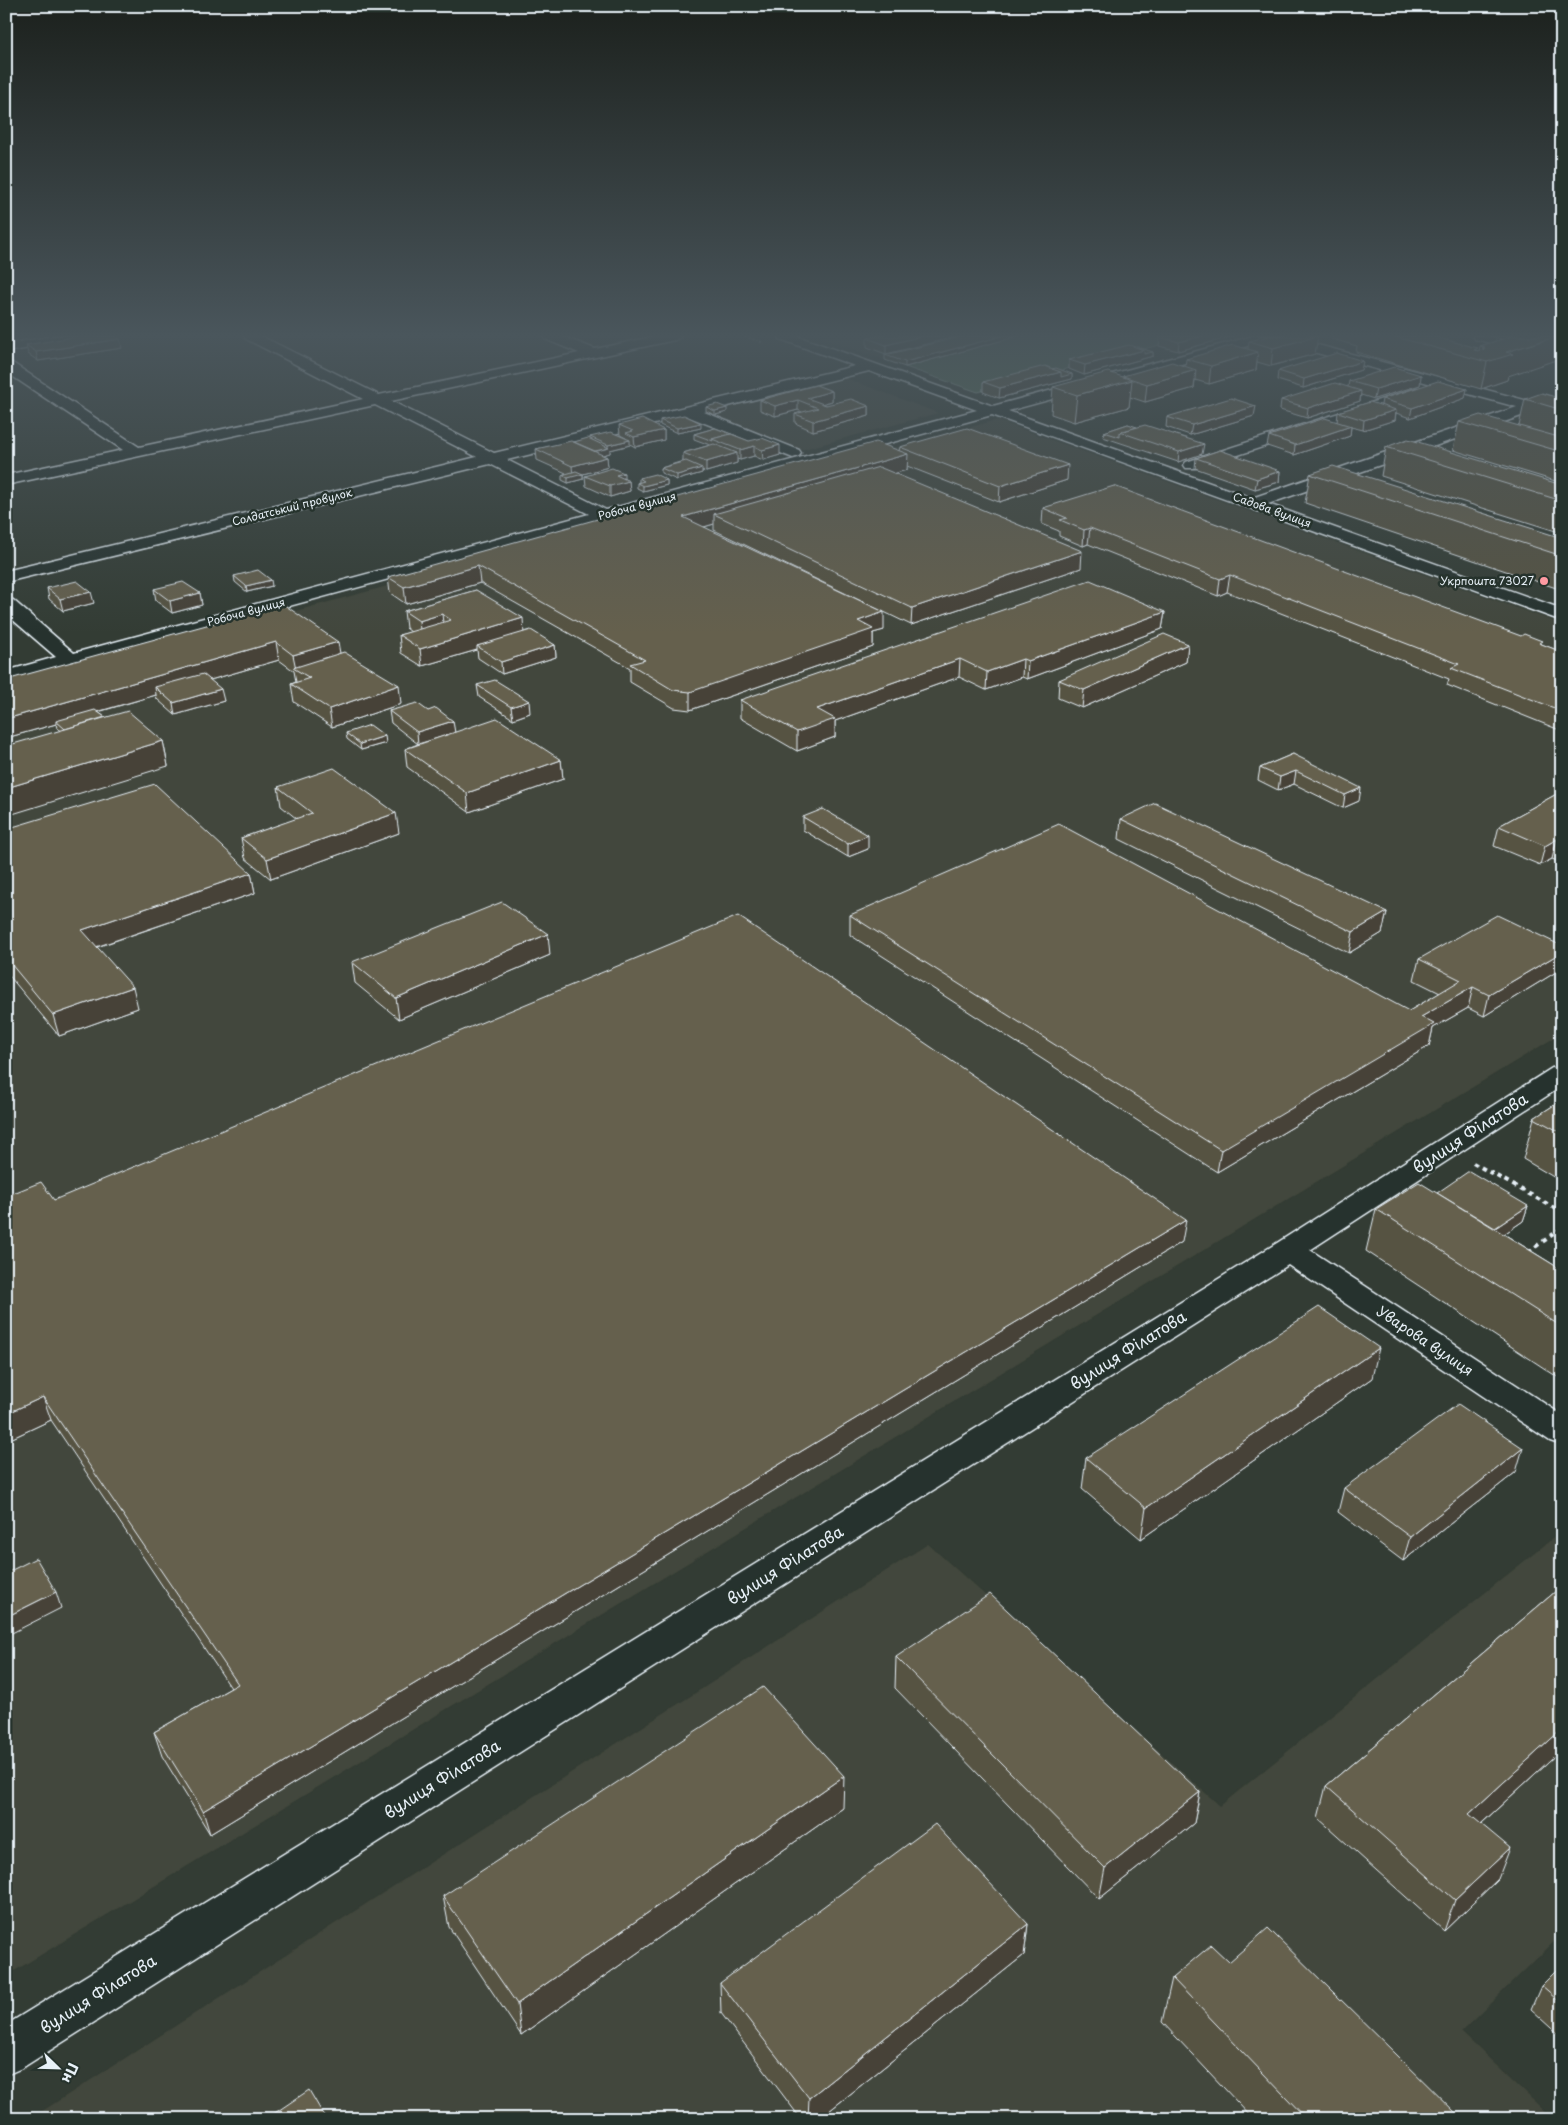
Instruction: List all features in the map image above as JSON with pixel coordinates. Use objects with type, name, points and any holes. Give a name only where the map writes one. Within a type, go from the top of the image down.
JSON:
[{"type":"street","points":[[111,435],[136,452]]},
{"type":"street","points":[[6,480],[214,435]]},
{"type":"street","points":[[448,435],[604,515]]},
{"type":"street","name":"Солдатський провулок","points":[[6,577],[589,435]]},
{"type":"street","points":[[749,435],[809,459]]},
{"type":"street","name":"Робоча вулиця","points":[[6,677],[900,435]]},
{"type":"street","name":"Садова вулиця","points":[[1060,435],[1562,615]]},
{"type":"street","points":[[1166,473],[1283,435]]},
{"type":"street","points":[[1252,503],[1448,435]]},
{"type":"street","points":[[1491,435],[1497,437]]},
{"type":"street","points":[[1394,454],[1422,463]]},
{"type":"street","points":[[1315,481],[1342,490]]},
{"type":"street","points":[[9,609],[71,660]]},
{"type":"street","name":"вулиця Філатова","points":[[6,2052],[1288,1250],[1447,1148],[1528,1109],[1562,1074]]},
{"type":"street","name":"Уварова вулиця","points":[[1288,1250],[1562,1432]]},
{"type":"path","points":[[1447,1148],[1562,1212]]},
{"type":"path","points":[[1524,1254],[1562,1228]]},
{"type":"shaded area","points":[[760,435],[856,435],[797,451]]},
{"type":"shaded area","points":[[941,435],[1039,435],[1562,624],[1562,1033],[6,1976],[6,690]]},
{"type":"shaded area","points":[[1562,1531],[1562,1934],[1461,2032],[1553,2119],[30,2119],[928,1544],[1220,1806]]},
{"type":"building","points":[[619,435],[630,440],[608,445],[590,437]]},
{"type":"building","points":[[697,435],[727,435],[712,439],[713,441]]},
{"type":"building","points":[[734,435],[749,441],[762,438],[780,445],[762,450],[754,446],[740,450],[712,439]]},
{"type":"building","points":[[942,435],[987,435],[1068,465],[1000,486],[900,447]]},
{"type":"building","points":[[1129,435],[1177,435],[1204,444],[1179,452]]},
{"type":"building","points":[[1272,435],[1324,435],[1295,445],[1269,436]]},
{"type":"building","points":[[1504,435],[1552,435],[1562,438],[1562,452]]},
{"type":"building","points":[[588,438],[609,448],[595,451],[574,442]]},
{"type":"building","points":[[1408,439],[1562,485],[1562,501],[1386,447]]},
{"type":"building","points":[[571,441],[607,457],[572,466],[536,449]]},
{"type":"building","points":[[876,442],[908,454],[683,517],[884,612],[858,621],[873,629],[690,692],[673,690],[630,664],[645,660],[478,566],[404,587],[388,577]]},
{"type":"building","points":[[714,444],[737,453],[706,462],[683,453]]},
{"type":"building","points":[[1220,450],[1280,471],[1257,479],[1196,458]]},
{"type":"building","points":[[686,461],[702,468],[677,475],[661,468]]},
{"type":"building","points":[[1333,466],[1562,538],[1562,556],[1310,474]]},
{"type":"building","points":[[879,467],[1082,551],[912,608],[714,514]]},
{"type":"building","points":[[612,468],[624,473],[616,475],[629,481],[610,486],[585,476]]},
{"type":"building","points":[[576,471],[583,474],[568,478],[562,475]]},
{"type":"building","points":[[655,474],[667,480],[643,486],[637,483],[644,481],[639,478]]},
{"type":"building","points":[[1114,486],[1521,636],[1524,634],[1542,641],[1539,643],[1562,652],[1562,711],[1451,668],[1459,664],[1230,575],[1220,579],[1090,528],[1084,530],[1060,520],[1067,518],[1043,508]]},
{"type":"building","points":[[258,570],[271,580],[246,586],[234,576]]},
{"type":"building","points":[[1090,580],[1165,612],[1028,661],[1023,659],[987,672],[960,659],[817,709],[835,719],[797,732],[740,700]]},
{"type":"building","points":[[77,581],[91,592],[60,599],[47,588]]},
{"type":"building","points":[[183,582],[200,593],[170,601],[154,589]]},
{"type":"building","points":[[476,590],[523,618],[420,649],[399,635],[451,620],[442,614],[419,621],[404,611]]},
{"type":"building","points":[[283,604],[338,642],[293,655],[276,642],[6,719],[6,680]]},
{"type":"building","points":[[531,630],[555,645],[501,662],[477,646]]},
{"type":"building","points":[[1164,634],[1188,644],[1084,690],[1059,680]]},
{"type":"building","points":[[344,652],[399,685],[329,709],[291,684],[310,678],[293,668]]},
{"type":"building","points":[[203,674],[221,689],[173,703],[155,687]]},
{"type":"building","points":[[495,680],[529,701],[511,707],[477,685]]},
{"type":"building","points":[[417,703],[428,711],[436,708],[453,721],[417,732],[389,711]]},
{"type":"building","points":[[95,710],[105,717],[65,729],[56,721]]},
{"type":"building","points":[[128,711],[163,741],[6,788],[6,746]]},
{"type":"building","points":[[497,718],[561,760],[467,793],[405,749]]},
{"type":"building","points":[[370,725],[385,736],[360,744],[346,733]]},
{"type":"building","points":[[1293,754],[1361,788],[1345,795],[1296,771],[1280,777],[1260,768]]},
{"type":"building","points":[[334,768],[396,813],[267,859],[241,838],[312,813],[278,787]]},
{"type":"building","points":[[155,784],[251,873],[82,930],[133,987],[53,1015],[6,958],[6,829]]},
{"type":"building","points":[[1562,791],[1562,841],[1557,839],[1545,846],[1499,826]]},
{"type":"building","points":[[1155,803],[1387,912],[1353,932],[1121,819]]},
{"type":"building","points":[[823,809],[868,835],[848,844],[803,817]]},
{"type":"building","points":[[1059,824],[1409,1011],[1461,980],[1419,959],[1497,915],[1562,946],[1562,952],[1489,995],[1473,987],[1421,1017],[1434,1024],[1221,1150],[850,915]]},
{"type":"building","points":[[502,902],[548,934],[396,998],[352,962]]},
{"type":"building","points":[[738,916],[1186,1220],[203,1811],[154,1732],[238,1684],[43,1397],[6,1414],[6,1196],[41,1182],[54,1200]]},
{"type":"building","points":[[1562,1100],[1562,1133],[1534,1118]]},
{"type":"building","points":[[1469,1171],[1528,1206],[1495,1228],[1437,1193]]},
{"type":"building","points":[[1419,1182],[1562,1270],[1562,1327],[1376,1209]]},
{"type":"building","points":[[1319,1307],[1379,1348],[1146,1508],[1086,1458]]},
{"type":"building","points":[[1458,1404],[1523,1448],[1410,1537],[1344,1488]]},
{"type":"building","points":[[36,1558],[56,1592],[6,1617],[6,1573]]},
{"type":"building","points":[[1562,1586],[1562,1729],[1469,1814],[1510,1848],[1455,1900],[1326,1786]]},
{"type":"building","points":[[990,1594],[1200,1792],[1105,1868],[896,1657]]},
{"type":"building","points":[[763,1687],[844,1776],[517,2004],[443,1896]]},
{"type":"building","points":[[935,1824],[1028,1924],[809,2098],[720,1983]]},
{"type":"building","points":[[1268,1928],[1462,2119],[1307,2119],[1172,1978],[1211,1945],[1229,1962]]},
{"type":"building","points":[[1562,1965],[1562,2004],[1541,1986]]},
{"type":"building","points":[[309,2090],[326,2119],[266,2119]]},
{"type":"place","name":"Укрпошта 73027","points":[[1544,581]]}]
